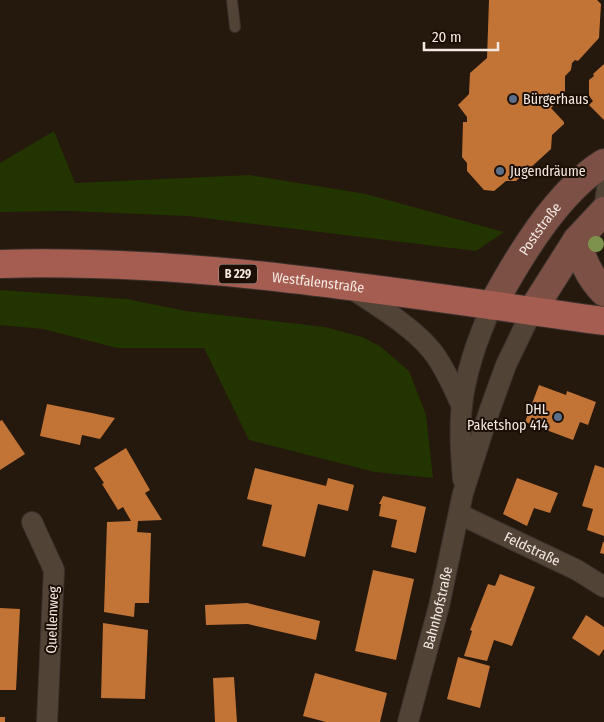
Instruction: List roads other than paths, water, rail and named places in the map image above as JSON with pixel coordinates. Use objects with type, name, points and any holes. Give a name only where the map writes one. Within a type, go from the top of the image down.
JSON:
[{"type":"main road","name":"Westfalenstraße","points":[[0,264],[158,266],[347,286],[604,321]]},
{"type":"street","name":"Poststraße","points":[[492,306],[525,249],[560,203],[582,180],[604,163]]},
{"type":"street","points":[[532,311],[577,240],[602,219]]},
{"type":"street","points":[[577,240],[584,265],[604,292]]},
{"type":"street","points":[[347,286],[414,334],[432,351],[449,379],[462,406]]},
{"type":"street","name":"Bahnhofstraße","points":[[463,493],[462,406],[473,352],[492,306]]},
{"type":"street","name":"Bahnhofstraße","points":[[408,722],[439,606],[463,493],[506,365],[532,311]]},
{"type":"street","name":"Feldstraße","points":[[459,514],[577,570],[604,587]]},
{"type":"street","name":"Quellenweg","points":[[32,522],[54,570],[47,722]]},
{"type":"lane","points":[[232,0],[236,27]]},
{"type":"lane","points":[[602,219],[600,202],[604,181]]},
{"type":"place","name":"Bürgerhaus","points":[[513,99]]},
{"type":"place","name":"Jugendräume","points":[[500,171]]},
{"type":"place","name":"DHL Paketshop 414","points":[[558,417]]}]
